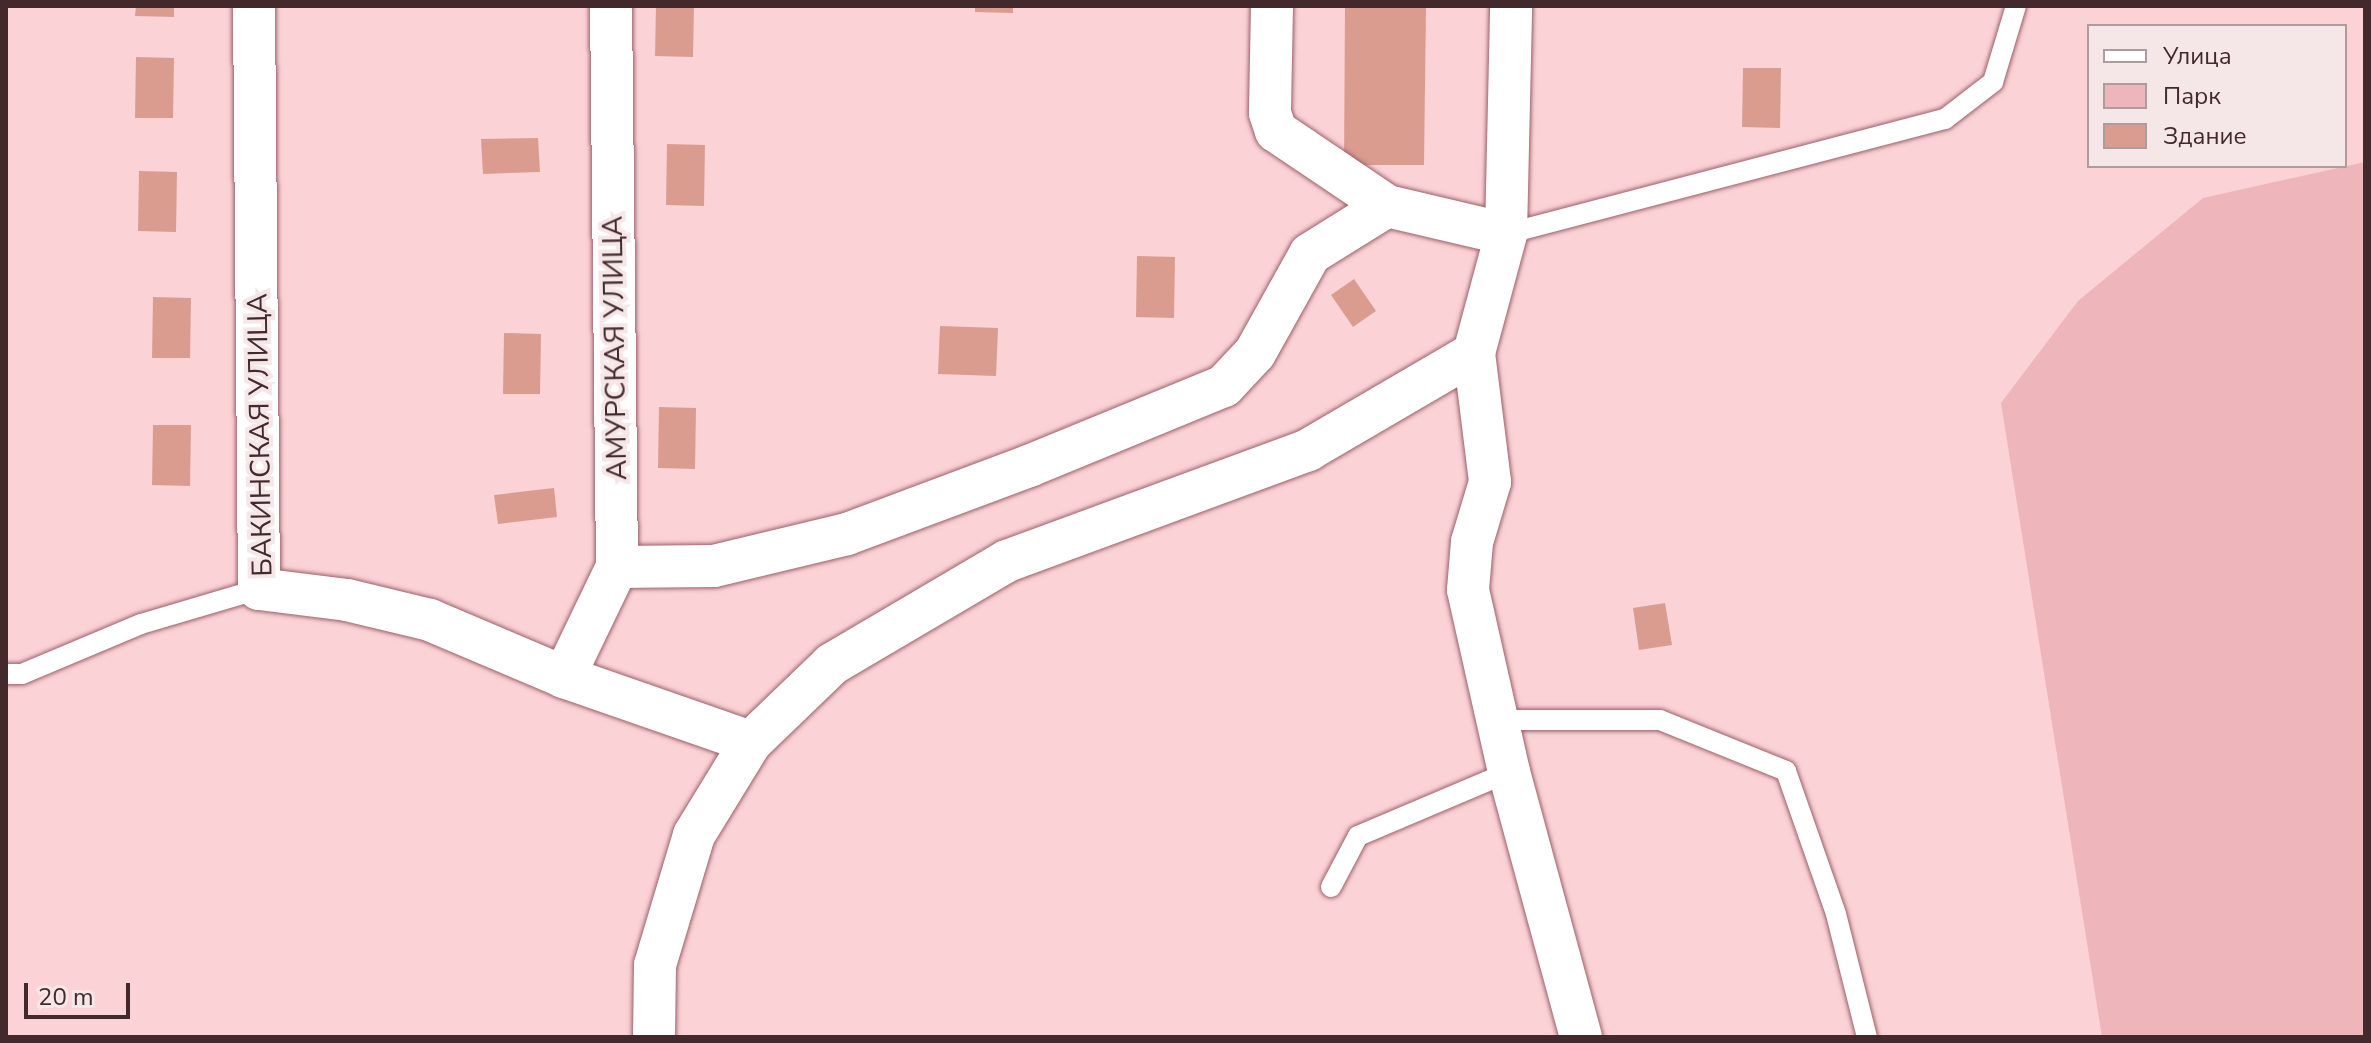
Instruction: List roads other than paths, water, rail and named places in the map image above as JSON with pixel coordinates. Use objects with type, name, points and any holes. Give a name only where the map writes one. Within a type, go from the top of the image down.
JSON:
[{"type":"street","name":"БАКИНСКАЯ УЛИЦА","points":[[254,6],[259,589],[347,600],[430,620],[564,677],[751,742]]},
{"type":"street","name":"АМУРСКАЯ УЛИЦА","points":[[564,677],[617,567],[611,6]]},
{"type":"street","points":[[1272,6],[1270,113],[1276,131],[1387,206],[1506,234]]},
{"type":"street","points":[[1511,6],[1506,234],[1474,353],[1490,482],[1472,542],[1468,590],[1509,772],[1581,1037]]},
{"type":"street","points":[[617,567],[714,566],[847,534],[1029,466],[1224,386],[1255,353],[1310,254],[1387,206]]},
{"type":"street","points":[[654,1037],[655,965],[694,835],[751,742],[832,664],[1007,561],[1308,450],[1474,353]]},
{"type":"lane","points":[[1506,234],[1945,119],[1993,82],[2016,6]]},
{"type":"lane","points":[[6,674],[22,674],[141,624],[259,589]]},
{"type":"lane","points":[[1498,720],[1660,720],[1786,771],[1836,914],[1867,1037]]},
{"type":"lane","points":[[1331,887],[1358,836],[1509,772]]}]
